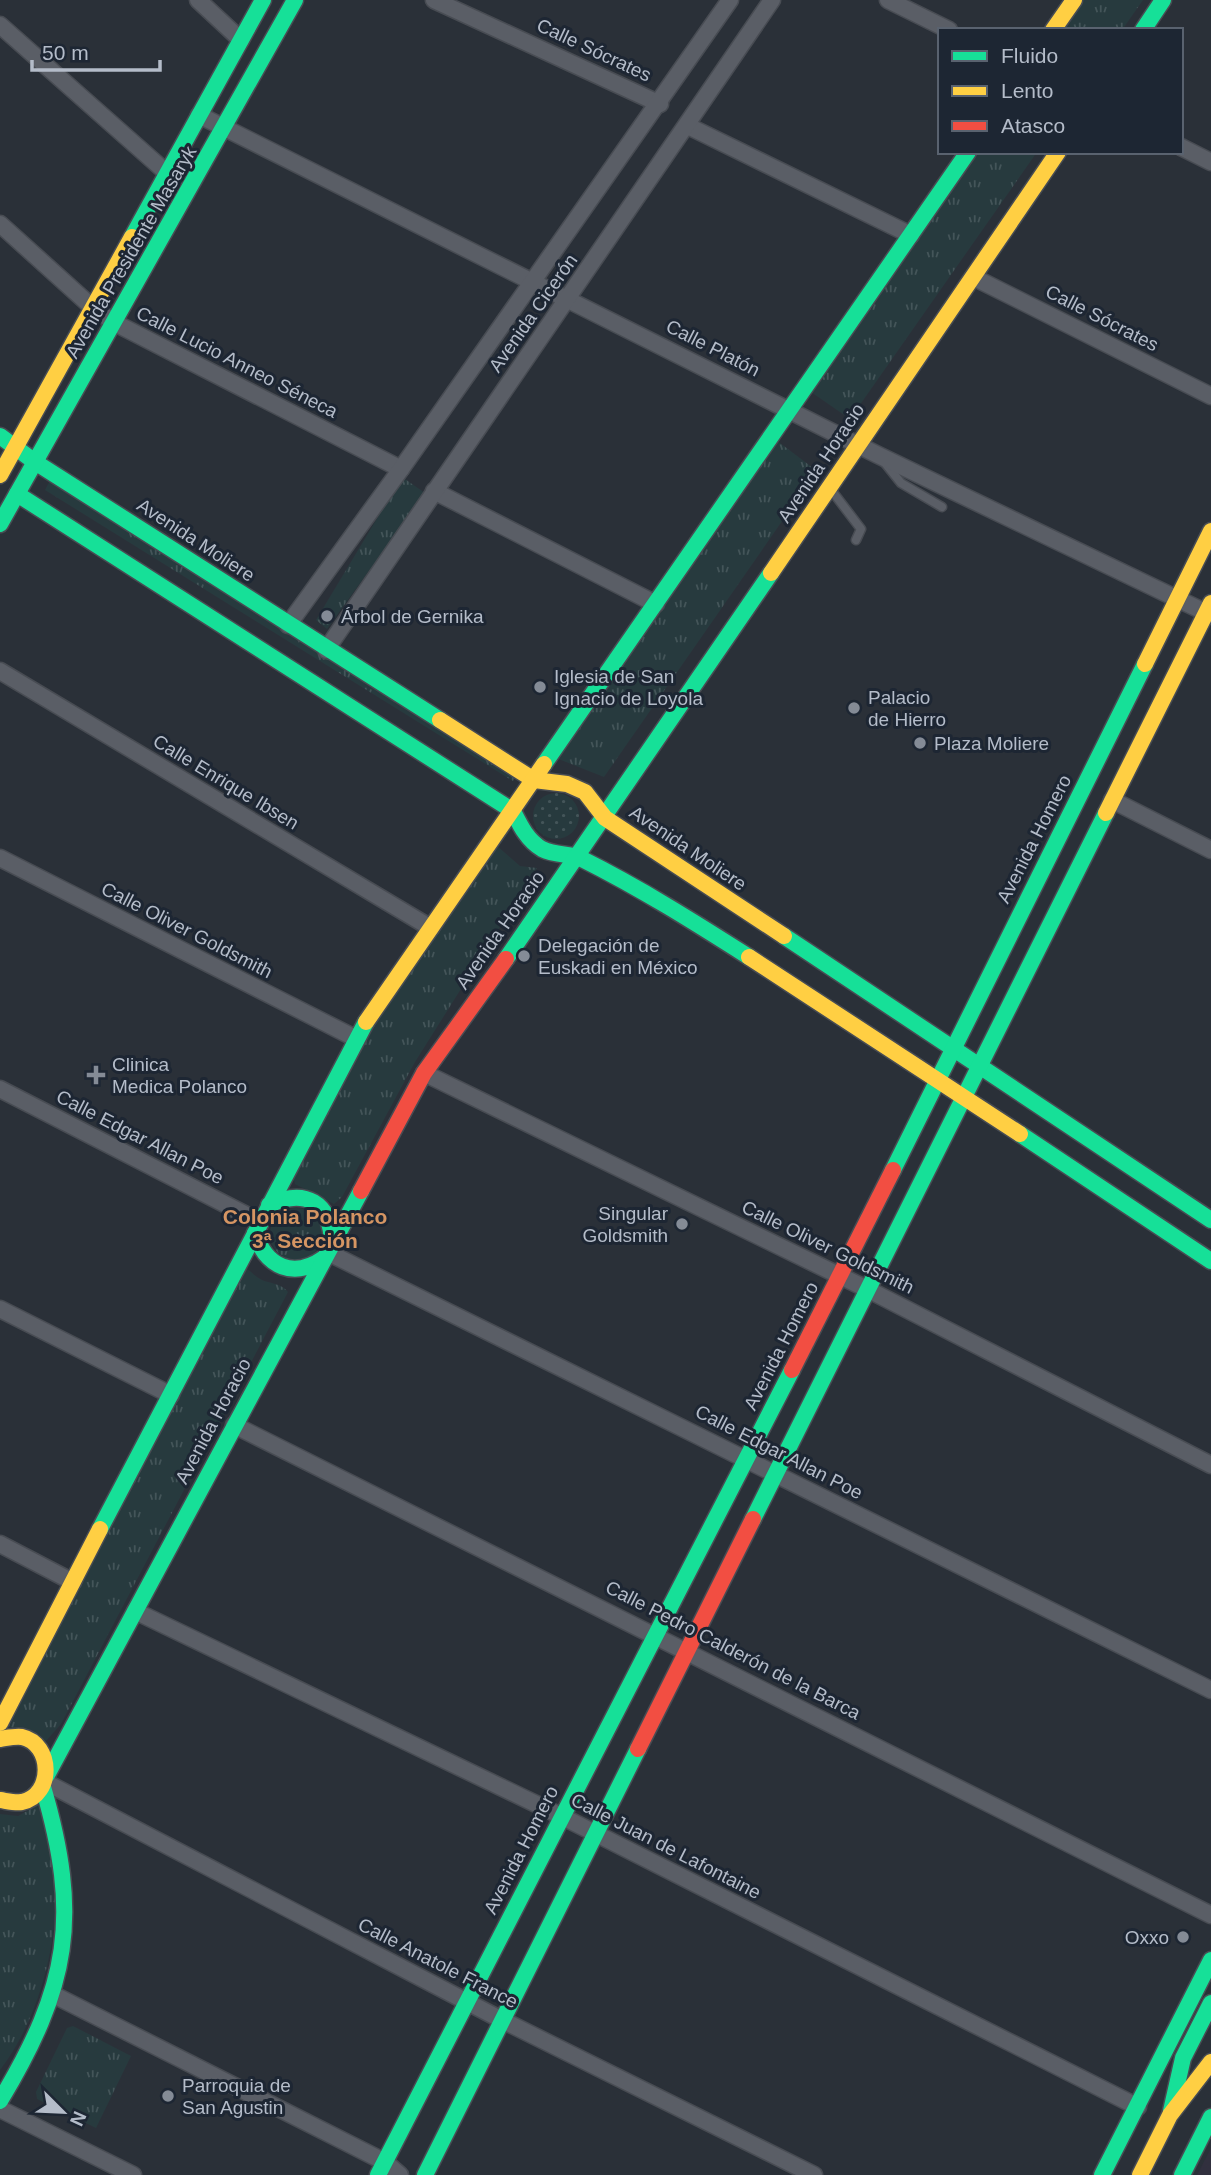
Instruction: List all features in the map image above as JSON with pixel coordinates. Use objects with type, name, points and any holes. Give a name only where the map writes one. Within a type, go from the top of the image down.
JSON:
[{"type":"street","points":[[198,0],[240,40]]},
{"type":"street","name":"Avenida Presidente Masaryk","points":[[0,475],[263,0]]},
{"type":"street","name":"Avenida Presidente Masaryk","points":[[0,524],[226,128],[295,0]]},
{"type":"street","name":"Calle Sócrates","points":[[434,0],[660,104]]},
{"type":"street","name":"Avenida Cicerón","points":[[288,625],[660,104],[730,0]]},
{"type":"street","name":"Avenida Cicerón","points":[[326,650],[772,0]]},
{"type":"street","points":[[888,0],[945,28]]},
{"type":"street","points":[[1055,28],[1074,0]]},
{"type":"street","points":[[1144,28],[1163,0]]},
{"type":"street","points":[[0,25],[167,173]]},
{"type":"street","name":"Calle Platón","points":[[199,115],[878,455],[1178,598],[1209,610]]},
{"type":"street","points":[[688,126],[911,235]]},
{"type":"street","points":[[1183,148],[1211,162]]},
{"type":"street","points":[[0,1723],[355,1038],[967,154]]},
{"type":"street","name":"Avenida Horacio","points":[[45,1781],[425,1073],[605,818],[1057,154]]},
{"type":"street","name":"Calle Lucio Anneo Séneca","points":[[0,224],[92,307],[115,323],[401,469]]},
{"type":"street","name":"Calle Sócrates","points":[[973,276],[1211,396]]},
{"type":"street","name":"Avenida Moliere","points":[[0,436],[15,449],[326,650],[534,780],[561,781],[580,788],[597,803],[605,818],[1211,1220]]},
{"type":"street","points":[[434,491],[656,604]]},
{"type":"street","points":[[18,494],[513,811],[524,832],[540,848],[562,857],[578,857],[658,899],[964,1096],[1211,1261]]},
{"type":"street","name":"Avenida Homero","points":[[382,2169],[840,1276],[1211,531]]},
{"type":"street","points":[[425,2175],[500,2019],[1209,610]]},
{"type":"street","name":"Calle Enrique Ibsen","points":[[0,671],[431,928]]},
{"type":"street","points":[[1112,800],[1211,850]]},
{"type":"street","name":"Calle Oliver Goldsmith","points":[[0,858],[355,1038]]},
{"type":"street","name":"Calle Oliver Goldsmith","points":[[425,1073],[867,1289],[1211,1465]]},
{"type":"street","name":"Calle Edgar Allan Poe","points":[[0,1089],[258,1227]]},
{"type":"street","points":[[258,1227],[264,1256],[282,1269],[304,1269],[328,1251],[332,1228],[328,1214],[312,1199],[294,1195],[269,1205]]},
{"type":"street","name":"Calle Edgar Allan Poe","points":[[328,1251],[1211,1690]]},
{"type":"street","points":[[0,1309],[171,1395]]},
{"type":"street","name":"Calle Pedro Calderón de la Barca","points":[[234,1425],[1211,1915]]},
{"type":"street","points":[[0,1544],[73,1582]]},
{"type":"street","name":"Calle Juan de Lafontaine","points":[[135,1611],[561,1816],[1138,2107]]},
{"type":"street","points":[[0,1739],[12,1736],[31,1740],[43,1753],[45,1781],[65,1865],[68,1904],[66,1946],[52,1994],[29,2052],[0,2101]]},
{"type":"street","points":[[0,1800],[19,1803],[37,1794],[45,1781]]},
{"type":"street","name":"Calle Anatole France","points":[[45,1781],[500,2019],[814,2175]]},
{"type":"street","points":[[1102,2175],[1211,1959]]},
{"type":"street","points":[[52,1994],[382,2169],[400,2175]]},
{"type":"street","points":[[1170,2115],[1183,2059],[1211,2003]]},
{"type":"street","points":[[1140,2175],[1170,2115],[1211,2062]]},
{"type":"street","points":[[0,2109],[133,2175]]},
{"type":"street","points":[[1182,2175],[1211,2118]]},
{"type":"lane","points":[[878,455],[901,483],[942,507]]},
{"type":"lane","points":[[830,487],[861,530],[856,540]]},
{"type":"shaded area","points":[[1211,2148],[1211,2175],[1197,2175]]},
{"type":"green space","points":[[1082,0],[1143,0],[1123,28],[1062,28]]},
{"type":"green space","points":[[977,154],[1036,154],[850,419],[811,392]]},
{"type":"green space","points":[[776,440],[817,471],[604,777],[556,758]]},
{"type":"green space","points":[[52,477],[520,769],[513,781],[45,490]]},
{"type":"green space","points":[[402,477],[425,493],[327,629],[316,620]]},
{"type":"green space","points":[[556,793],[573,799],[579,816],[573,833],[556,839],[539,833],[533,816],[539,799]]},
{"type":"green space","points":[[496,845],[520,866],[537,868],[415,1062],[342,1197],[334,1204],[295,1184],[293,1176],[357,1047]]},
{"type":"green space","points":[[296,1208],[306,1210],[314,1216],[320,1224],[320,1244],[314,1252],[306,1258],[296,1260],[286,1258],[278,1252],[272,1244],[270,1234],[272,1224],[278,1216],[286,1210]]},
{"type":"green space","points":[[243,1268],[288,1292],[61,1724],[46,1741],[11,1728],[4,1720]]},
{"type":"green space","points":[[38,1805],[55,1859],[55,1920],[37,2000],[15,2048],[0,2070],[0,1814],[18,1816]]},
{"type":"green space","points":[[73,2026],[131,2056],[96,2128],[37,2099],[36,2092],[67,2028]]},
{"type":"traffic: fast","points":[[132,237],[263,0]]},
{"type":"traffic: fast","points":[[0,524],[295,0]]},
{"type":"traffic: fast","points":[[1144,28],[1163,0]]},
{"type":"traffic: fast","points":[[544,764],[967,154]]},
{"type":"traffic: fast","points":[[0,436],[35,462],[440,720]]},
{"type":"traffic: fast","points":[[17,494],[513,811],[528,837],[542,849],[578,857],[604,870],[749,957]]},
{"type":"traffic: fast","points":[[506,959],[771,573]]},
{"type":"traffic: fast","points":[[893,1170],[1145,664]]},
{"type":"traffic: fast","points":[[753,1519],[1106,813]]},
{"type":"traffic: fast","points":[[784,936],[1211,1220]]},
{"type":"traffic: fast","points":[[100,1529],[366,1022]]},
{"type":"traffic: fast","points":[[1020,1134],[1211,1261]]},
{"type":"traffic: fast","points":[[47,1775],[361,1191]]},
{"type":"traffic: fast","points":[[269,1205],[294,1198],[314,1202],[327,1217],[332,1243]]},
{"type":"traffic: fast","points":[[255,1233],[266,1255],[282,1266],[302,1268],[324,1258]]},
{"type":"traffic: fast","points":[[378,2175],[792,1370]]},
{"type":"traffic: fast","points":[[425,2175],[638,1749]]},
{"type":"traffic: fast","points":[[0,2101],[41,2022],[54,1985],[62,1950],[62,1875],[43,1787]]},
{"type":"traffic: fast","points":[[1102,2175],[1211,1960]]},
{"type":"traffic: fast","points":[[1171,2111],[1183,2058],[1211,2003]]},
{"type":"traffic: fast","points":[[1182,2175],[1211,2117]]},
{"type":"traffic: slow","points":[[1054,28],[1074,0]]},
{"type":"traffic: slow","points":[[771,573],[1057,154]]},
{"type":"traffic: slow","points":[[0,475],[132,237]]},
{"type":"traffic: slow","points":[[1145,664],[1211,531]]},
{"type":"traffic: slow","points":[[1106,813],[1211,603]]},
{"type":"traffic: slow","points":[[440,720],[534,780],[567,784],[585,792],[605,818],[784,936]]},
{"type":"traffic: slow","points":[[366,1022],[544,764]]},
{"type":"traffic: slow","points":[[749,957],[1020,1134]]},
{"type":"traffic: slow","points":[[0,1723],[100,1529]]},
{"type":"traffic: slow","points":[[0,1739],[22,1737],[32,1742],[40,1749],[46,1770],[40,1790],[32,1797],[22,1802],[0,1800]]},
{"type":"traffic: slow","points":[[1140,2175],[1170,2115],[1211,2062]]},
{"type":"traffic: jam","points":[[361,1191],[424,1073],[506,959]]},
{"type":"traffic: jam","points":[[792,1370],[893,1170]]},
{"type":"traffic: jam","points":[[638,1749],[753,1519]]},
{"type":"place","name":"Árbol de Gernika","points":[[327,616]]},
{"type":"place","name":"Iglesia de San Ignacio de Loyola","points":[[540,687]]},
{"type":"place","name":"Palacio de Hierro","points":[[854,708]]},
{"type":"place","name":"Plaza Moliere","points":[[920,743]]},
{"type":"place","name":"Delegación de Euskadi en México","points":[[524,956]]},
{"type":"place","name":"Clinica Medica Polanco","points":[[96,1075]]},
{"type":"place","name":"Singular Goldsmith","points":[[682,1224]]},
{"type":"place","name":"Oxxo","points":[[1183,1937]]},
{"type":"place","name":"Parroquia de San Agustin","points":[[168,2096]]},
{"type":"district","name":"Colonia Polanco 3ª Sección","points":[[305,1228]]}]
